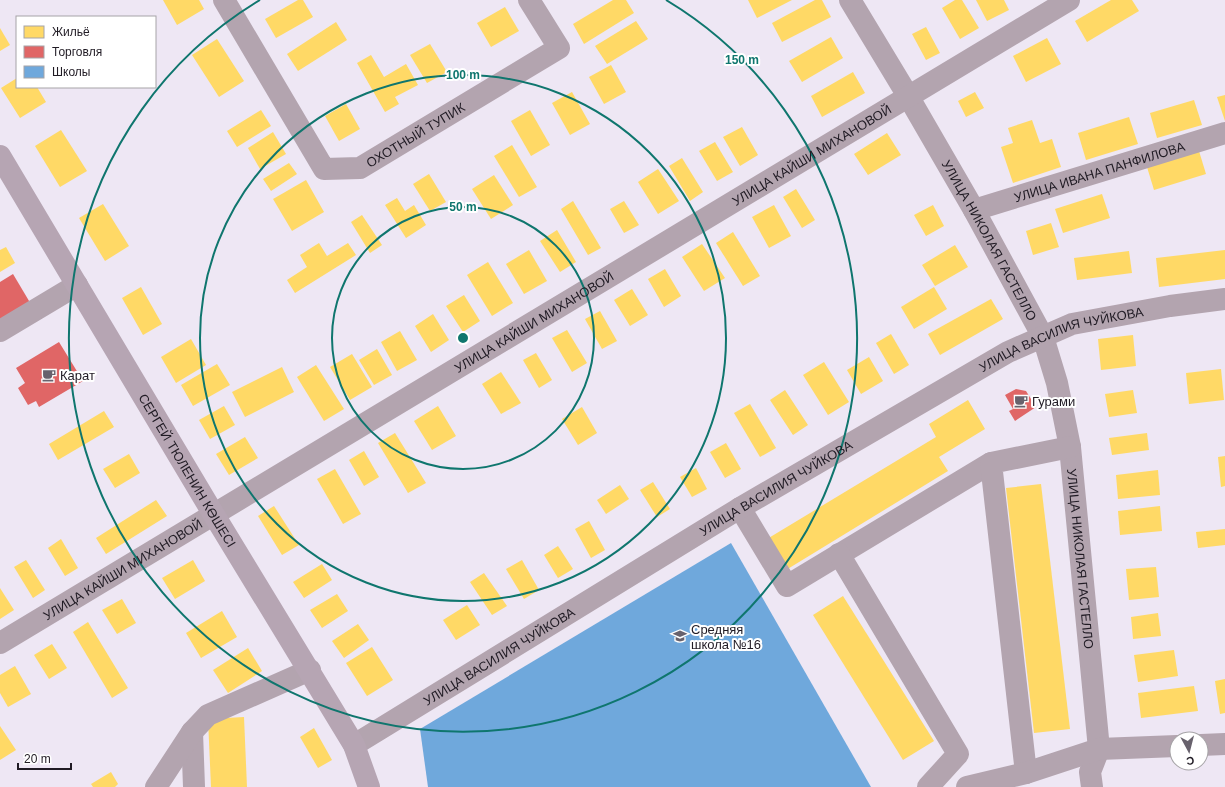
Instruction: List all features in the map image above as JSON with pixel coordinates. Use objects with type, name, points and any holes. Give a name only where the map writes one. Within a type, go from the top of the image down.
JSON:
[{"type":"main road","name":"СЕРГЕЙ ТЮЛЕНИН КӨШЕСІ","points":[[0,156],[214,515],[310,670],[354,745],[369,787]]},
{"type":"street","name":"ОХОТНЫЙ ТУПИК","points":[[224,0],[324,169],[360,168],[559,48],[529,0]]},
{"type":"street","name":"УЛИЦА НИКОЛАЯ ГАСТЕЛЛО","points":[[850,0],[974,210],[1043,337],[1057,383],[1070,447],[1099,749],[1090,772],[1092,787]]},
{"type":"street","name":"УЛИЦА КАЙШИ МИХАНОВОЙ","points":[[0,643],[1068,0]]},
{"type":"street","name":"УЛИЦА ИВАНА ПАНФИЛОВА","points":[[974,210],[1225,132]]},
{"type":"street","points":[[0,331],[77,285]]},
{"type":"street","name":"УЛИЦА ВАСИЛИЯ ЧУЙКОВА","points":[[354,745],[740,508],[1008,352],[1072,324],[1170,306],[1225,299]]},
{"type":"street","points":[[740,508],[787,586],[991,463],[1070,447]]},
{"type":"street","points":[[991,463],[1026,773]]},
{"type":"street","points":[[839,554],[958,754],[928,787]]},
{"type":"street","points":[[156,787],[192,732],[208,715],[310,670]]},
{"type":"street","points":[[192,732],[194,787]]},
{"type":"street","points":[[1209,745],[1225,744]]},
{"type":"street","points":[[967,787],[1026,773],[1099,749],[1169,746]]},
{"type":"building: Жильё","points":[[163,0],[199,0],[204,9],[177,25]]},
{"type":"building: Жильё","points":[[298,0],[303,0],[313,17],[276,38],[265,19]]},
{"type":"building: Жильё","points":[[613,0],[626,0],[634,13],[584,44],[573,24]]},
{"type":"building: Жильё","points":[[748,0],[792,0],[757,18]]},
{"type":"building: Жильё","points":[[815,0],[822,0],[831,17],[782,42],[772,23]]},
{"type":"building: Жильё","points":[[955,0],[962,0],[979,28],[960,39],[942,8]]},
{"type":"building: Жильё","points":[[976,0],[1004,0],[1009,10],[987,21]]},
{"type":"building: Жильё","points":[[1111,0],[1132,0],[1139,11],[1087,42],[1075,21]]},
{"type":"building: Жильё","points":[[505,7],[519,31],[491,47],[477,23]]},
{"type":"building: Жильё","points":[[636,21],[648,39],[607,64],[595,46]]},
{"type":"building: Жильё","points":[[336,22],[347,40],[298,71],[287,54]]},
{"type":"building: Жильё","points":[[926,27],[940,53],[926,60],[912,34]]},
{"type":"building: Жильё","points":[[0,28],[10,45],[0,51]]},
{"type":"building: Жильё","points":[[831,37],[843,58],[802,82],[789,61]]},
{"type":"building: Жильё","points":[[1047,38],[1061,64],[1026,82],[1013,56]]},
{"type":"building: Жильё","points":[[217,39],[244,81],[219,97],[192,55]]},
{"type":"building: Жильё","points":[[430,44],[447,72],[427,83],[410,55]]},
{"type":"building: Жильё","points":[[371,55],[384,77],[406,64],[418,85],[395,97],[399,104],[385,112],[357,63]]},
{"type":"building: Жильё","points":[[611,65],[626,92],[604,104],[589,77]]},
{"type":"building: Жильё","points":[[853,72],[865,93],[822,117],[811,96]]},
{"type":"building: Жильё","points":[[16,79],[16,88],[38,88],[46,102],[20,118],[1,88]]},
{"type":"building: Жильё","points":[[572,92],[590,124],[570,135],[552,103]]},
{"type":"building: Жильё","points":[[975,92],[984,108],[966,117],[958,101]]},
{"type":"building: Жильё","points":[[1225,95],[1225,121],[1217,97]]},
{"type":"building: Жильё","points":[[1194,100],[1202,125],[1157,138],[1150,113]]},
{"type":"building: Жильё","points":[[346,104],[360,129],[339,141],[325,116]]},
{"type":"building: Жильё","points":[[261,110],[271,126],[237,147],[227,131]]},
{"type":"building: Жильё","points":[[530,110],[550,145],[531,156],[511,121]]},
{"type":"building: Жильё","points":[[1129,117],[1138,144],[1086,160],[1078,133]]},
{"type":"building: Жильё","points":[[1032,120],[1040,143],[1052,139],[1061,167],[1013,183],[1001,147],[1013,143],[1008,128]]},
{"type":"building: Жильё","points":[[742,127],[758,155],[740,166],[723,137]]},
{"type":"building: Жильё","points":[[61,130],[87,171],[60,187],[35,146]]},
{"type":"building: Жильё","points":[[273,132],[286,154],[260,169],[248,148]]},
{"type":"building: Жильё","points":[[887,133],[901,155],[868,175],[854,154]]},
{"type":"building: Жильё","points":[[715,142],[733,172],[717,181],[699,151]]},
{"type":"building: Жильё","points":[[512,145],[537,187],[519,197],[494,156]]},
{"type":"building: Жильё","points":[[1199,151],[1206,174],[1154,190],[1147,167]]},
{"type":"building: Жильё","points":[[682,158],[703,192],[690,201],[669,166]]},
{"type":"building: Жильё","points":[[289,163],[297,174],[271,191],[263,179]]},
{"type":"building: Жильё","points":[[658,169],[679,201],[658,214],[638,182]]},
{"type":"building: Жильё","points":[[429,174],[446,202],[430,211],[413,184]]},
{"type":"building: Жильё","points":[[494,175],[513,205],[491,219],[472,189]]},
{"type":"building: Жильё","points":[[306,180],[324,212],[292,231],[273,199]]},
{"type":"building: Жильё","points":[[796,189],[815,220],[802,228],[783,197]]},
{"type":"building: Жильё","points":[[1102,194],[1110,218],[1063,233],[1055,209]]},
{"type":"building: Жильё","points":[[397,198],[405,211],[414,205],[426,225],[406,238],[385,205]]},
{"type":"building: Жильё","points":[[573,201],[601,248],[588,255],[561,209]]},
{"type":"building: Жильё","points":[[624,201],[639,225],[624,233],[610,209]]},
{"type":"building: Жильё","points":[[103,204],[129,246],[105,261],[79,218]]},
{"type":"building: Жильё","points":[[774,205],[791,236],[769,248],[752,217]]},
{"type":"building: Жильё","points":[[933,205],[944,226],[926,236],[914,215]]},
{"type":"building: Жильё","points":[[362,215],[382,245],[370,253],[351,222]]},
{"type":"building: Жильё","points":[[1051,223],[1059,247],[1033,255],[1026,231]]},
{"type":"building: Жильё","points":[[557,230],[576,262],[560,272],[540,241]]},
{"type":"building: Жильё","points":[[733,232],[760,276],[743,286],[716,243]]},
{"type":"building: Жильё","points":[[319,243],[327,256],[348,243],[356,255],[295,293],[287,280],[307,267],[300,255]]},
{"type":"building: Жильё","points":[[702,244],[725,278],[704,291],[682,257]]},
{"type":"building: Жильё","points":[[955,245],[968,267],[935,286],[922,265]]},
{"type":"building: Жильё","points":[[6,247],[15,263],[0,272],[0,250]]},
{"type":"building: Жильё","points":[[529,250],[547,281],[524,294],[506,264]]},
{"type":"building: Жильё","points":[[1225,250],[1225,279],[1159,287],[1156,258]]},
{"type":"building: Жильё","points":[[1129,251],[1132,273],[1077,280],[1074,258]]},
{"type":"building: Жильё","points":[[488,262],[513,303],[492,316],[467,275]]},
{"type":"building: Жильё","points":[[665,269],[681,296],[664,307],[648,279]]},
{"type":"building: Жильё","points":[[141,287],[162,324],[143,335],[122,298]]},
{"type":"building: Жильё","points":[[934,287],[947,309],[914,329],[901,307]]},
{"type":"building: Жильё","points":[[632,289],[648,315],[630,326],[614,300]]},
{"type":"building: Жильё","points":[[464,295],[480,321],[463,332],[446,306]]},
{"type":"building: Жильё","points":[[991,299],[1003,319],[940,355],[928,334]]},
{"type":"building: Жильё","points":[[600,311],[617,341],[602,349],[585,319]]},
{"type":"building: Жильё","points":[[433,314],[449,340],[431,352],[415,326]]},
{"type":"building: Жильё","points":[[567,330],[587,363],[572,372],[552,338]]},
{"type":"building: Жильё","points":[[400,331],[417,360],[397,371],[381,342]]},
{"type":"building: Жильё","points":[[891,334],[909,365],[894,374],[876,343]]},
{"type":"building: Жильё","points":[[1133,335],[1136,366],[1101,370],[1098,339]]},
{"type":"building: Жильё","points":[[191,339],[206,365],[176,383],[161,357]]},
{"type":"building: Жильё","points":[[377,349],[392,375],[374,385],[359,360]]},
{"type":"building: Жильё","points":[[536,353],[552,380],[539,388],[523,360]]},
{"type":"building: Жильё","points":[[352,354],[372,387],[350,400],[330,367]]},
{"type":"building: Жильё","points":[[869,357],[883,381],[861,394],[847,370]]},
{"type":"building: Жильё","points":[[824,362],[849,402],[828,415],[803,375]]},
{"type":"building: Жильё","points":[[217,364],[230,385],[193,406],[181,385]]},
{"type":"building: Жильё","points":[[316,365],[344,409],[324,421],[297,377]]},
{"type":"building: Жильё","points":[[282,367],[294,392],[245,417],[232,392]]},
{"type":"building: Жильё","points":[[1221,369],[1224,400],[1189,404],[1186,373]]},
{"type":"building: Жильё","points":[[501,372],[521,403],[501,414],[482,384]]},
{"type":"building: Жильё","points":[[785,390],[808,425],[793,435],[770,400]]},
{"type":"building: Жильё","points":[[1133,390],[1137,413],[1109,417],[1105,394]]},
{"type":"building: Жильё","points":[[968,400],[985,429],[939,457],[948,471],[786,570],[767,539],[936,437],[929,424]]},
{"type":"building: Жильё","points":[[750,404],[776,448],[760,457],[734,413]]},
{"type":"building: Жильё","points":[[224,406],[235,425],[210,439],[199,420]]},
{"type":"building: Жильё","points":[[438,406],[456,436],[432,450],[414,421]]},
{"type":"building: Жильё","points":[[582,407],[597,433],[578,445],[562,419]]},
{"type":"building: Жильё","points":[[104,411],[114,427],[58,460],[49,444]]},
{"type":"building: Жильё","points":[[395,433],[426,483],[408,493],[378,443]]},
{"type":"building: Жильё","points":[[1147,433],[1149,450],[1112,455],[1109,438]]},
{"type":"building: Жильё","points":[[245,437],[258,458],[229,475],[216,454]]},
{"type":"building: Жильё","points":[[726,443],[741,469],[725,478],[710,452]]},
{"type":"building: Жильё","points":[[364,451],[379,477],[364,486],[349,460]]},
{"type":"building: Жильё","points":[[129,454],[140,473],[115,488],[103,469]]},
{"type":"building: Жильё","points":[[1225,456],[1225,486],[1221,487],[1218,457]]},
{"type":"building: Жильё","points":[[696,468],[707,489],[692,497],[680,477]]},
{"type":"building: Жильё","points":[[335,469],[361,514],[343,524],[317,479]]},
{"type":"building: Жильё","points":[[1158,470],[1160,495],[1118,499],[1116,475]]},
{"type":"building: Жильё","points":[[653,482],[670,509],[657,517],[640,490]]},
{"type":"building: Жильё","points":[[1041,484],[1070,729],[1034,733],[1006,488]]},
{"type":"building: Жильё","points":[[620,485],[629,499],[606,514],[597,500]]},
{"type":"building: Жильё","points":[[156,500],[167,516],[106,554],[96,538]]},
{"type":"building: Жильё","points":[[274,506],[299,545],[282,555],[258,516]]},
{"type":"building: Жильё","points":[[1160,506],[1162,531],[1120,535],[1118,511]]},
{"type":"building: Жильё","points":[[589,521],[605,550],[591,558],[575,529]]},
{"type":"building: Жильё","points":[[1225,529],[1225,545],[1198,548],[1196,532]]},
{"type":"building: Жильё","points":[[61,539],[78,568],[65,576],[48,548]]},
{"type":"building: Жильё","points":[[558,546],[573,569],[558,578],[544,555]]},
{"type":"building: Жильё","points":[[26,560],[45,590],[33,598],[14,567]]},
{"type":"building: Жильё","points":[[193,560],[205,581],[175,599],[162,578]]},
{"type":"building: Жильё","points":[[522,560],[539,590],[524,599],[506,569]]},
{"type":"building: Жильё","points":[[322,564],[332,580],[304,598],[293,582]]},
{"type":"building: Жильё","points":[[1156,567],[1159,597],[1129,600],[1126,569]]},
{"type":"building: Жильё","points":[[484,573],[507,606],[492,615],[470,582]]},
{"type":"building: Жильё","points":[[0,588],[14,610],[0,619]]},
{"type":"building: Жильё","points":[[337,594],[348,611],[322,628],[310,610]]},
{"type":"building: Жильё","points":[[843,596],[934,741],[903,760],[813,615]]},
{"type":"building: Жильё","points":[[122,599],[136,623],[117,634],[102,610]]},
{"type":"building: Жильё","points":[[467,605],[480,625],[456,640],[443,620]]},
{"type":"building: Жильё","points":[[682,605],[705,644],[621,693],[641,728],[702,692],[720,723],[611,787],[566,787],[558,774],[615,741],[595,708],[521,752],[542,787],[528,787],[487,719]]},
{"type":"building: Жильё","points":[[222,611],[237,637],[201,658],[186,633]]},
{"type":"building: Жильё","points":[[1158,613],[1161,636],[1133,639],[1131,617]]},
{"type":"building: Жильё","points":[[88,622],[128,688],[112,698],[73,632]]},
{"type":"building: Жильё","points":[[358,624],[369,640],[344,658],[332,641]]},
{"type":"building: Жильё","points":[[52,644],[67,668],[49,679],[34,655]]},
{"type":"building: Жильё","points":[[372,647],[393,680],[367,696],[346,663]]},
{"type":"building: Жильё","points":[[248,648],[262,671],[228,693],[213,670]]},
{"type":"building: Жильё","points":[[1174,650],[1178,676],[1138,682],[1134,655]]},
{"type":"building: Жильё","points":[[15,666],[31,694],[8,707],[0,693],[0,675]]},
{"type":"building: Жильё","points":[[1225,679],[1225,713],[1220,714],[1215,681]]},
{"type":"building: Жильё","points":[[1194,686],[1198,711],[1141,718],[1138,693]]},
{"type":"building: Жильё","points":[[244,717],[247,787],[211,787],[208,719]]},
{"type":"building: Жильё","points":[[0,726],[16,750],[0,760]]},
{"type":"building: Жильё","points":[[314,728],[332,760],[318,768],[300,737]]},
{"type":"building: Жильё","points":[[111,772],[118,784],[115,787],[93,787],[91,784]]},
{"type":"building: Торговля","points":[[13,274],[32,306],[0,325],[0,282]]},
{"type":"building: Торговля","name":"Карат","points":[[59,342],[83,381],[39,407],[36,401],[28,405],[18,388],[25,383],[16,368]]},
{"type":"building: Торговля","name":"Гурами","points":[[1016,389],[1026,391],[1036,407],[1015,421],[1009,411],[1013,409],[1005,395]]},
{"type":"building: Школы","name":"Средняя школа №16","points":[[731,543],[871,787],[428,787],[420,729]]},
{"type":"place","name":"Карат","points":[[49,375]]},
{"type":"place","name":"Гурами","points":[[1021,401]]},
{"type":"place","name":"Средняя школа №16","points":[[680,636]]}]
